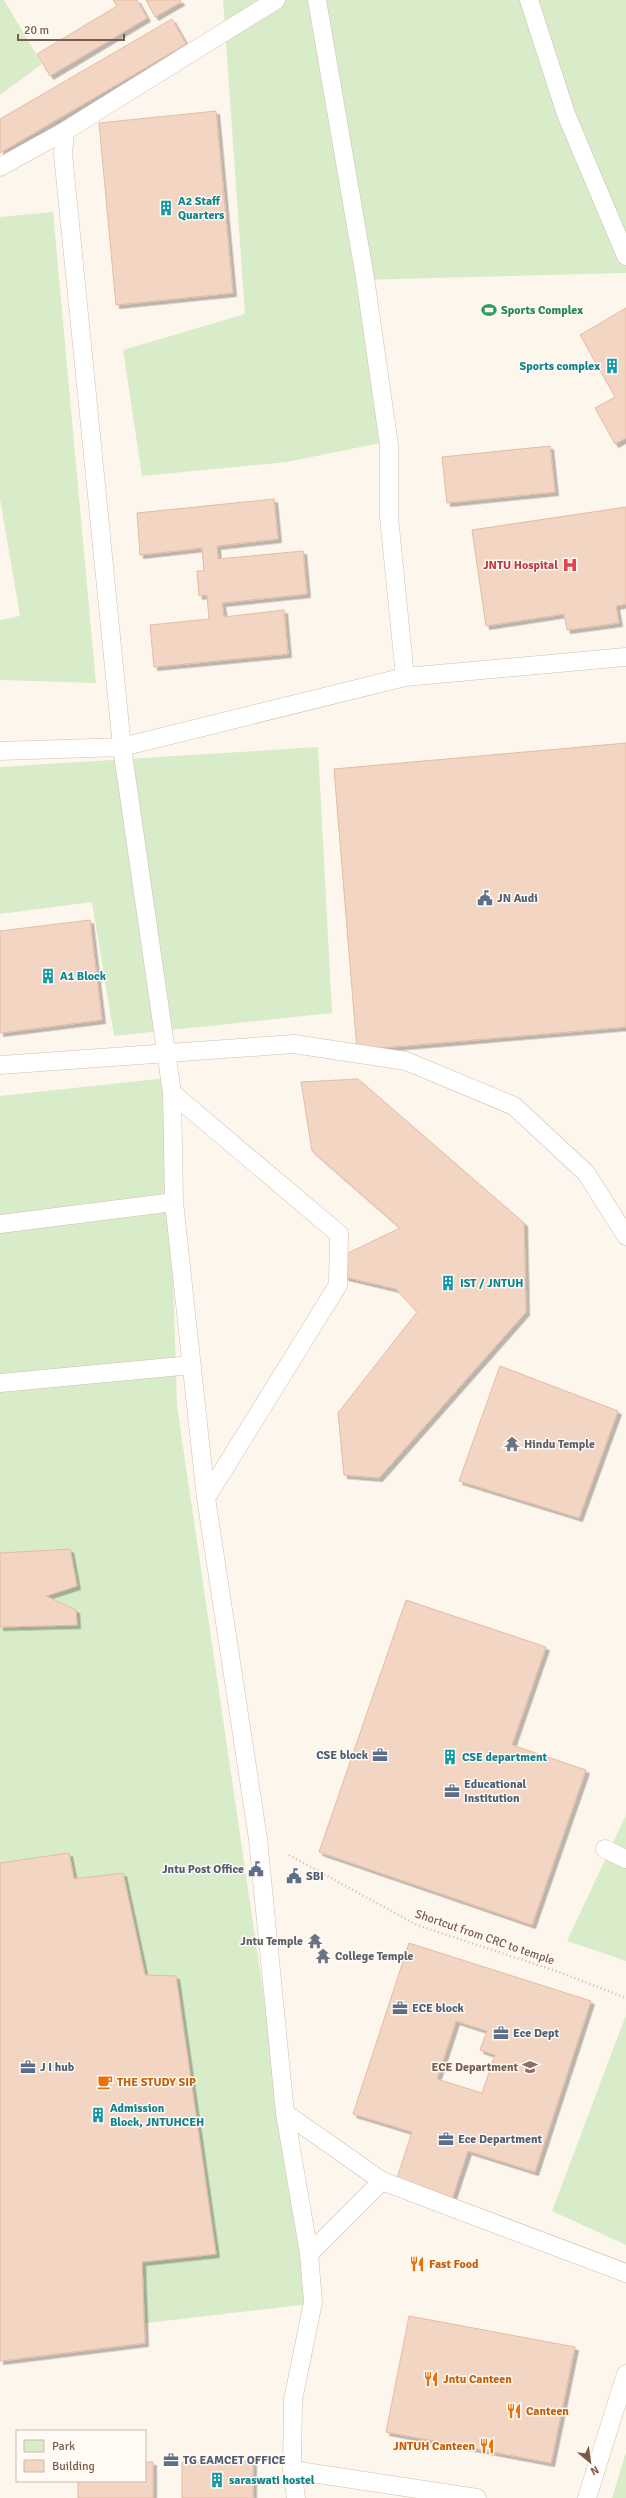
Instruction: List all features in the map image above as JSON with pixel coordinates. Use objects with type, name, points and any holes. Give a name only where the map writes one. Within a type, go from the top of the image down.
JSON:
[{"type":"lane","points":[[0,167],[64,130],[276,0]]},
{"type":"lane","points":[[317,0],[365,278],[389,445],[389,517],[405,677]]},
{"type":"lane","points":[[529,0],[566,114],[626,256]]},
{"type":"lane","points":[[64,130],[63,154],[122,747],[165,1053],[172,1093],[174,1202],[206,1498],[258,1839],[285,2113],[308,2254],[313,2302],[293,2400],[292,2470],[296,2498]]},
{"type":"lane","points":[[0,751],[122,747],[405,677],[626,657]]},
{"type":"lane","points":[[0,1065],[294,1044],[406,1061],[514,1106],[586,1173],[626,1236]]},
{"type":"lane","points":[[172,1093],[339,1234],[338,1285],[206,1498]]},
{"type":"lane","points":[[0,1224],[174,1202]]},
{"type":"lane","points":[[0,1383],[192,1365]]},
{"type":"lane","points":[[605,1849],[626,1859]]},
{"type":"lane","points":[[285,2113],[382,2181],[626,2273]]},
{"type":"lane","points":[[308,2254],[382,2181]]},
{"type":"lane","points":[[587,2498],[626,2374]]},
{"type":"lane","points":[[292,2470],[477,2498]]},
{"type":"path","name":"Shortcut from CRC to temple","points":[[258,1839],[417,1925],[559,1972],[626,1998]]},
{"type":"green space","points":[[0,0],[4,0],[42,64],[0,95]]},
{"type":"green space","points":[[223,0],[626,0],[626,273],[360,280],[385,442],[287,462],[142,476],[123,350],[245,314]]},
{"type":"green space","points":[[53,212],[96,683],[0,680],[0,620],[20,616],[0,499],[0,217]]},
{"type":"green space","points":[[318,747],[332,1013],[114,1036],[92,902],[0,914],[0,767]]},
{"type":"green space","points":[[167,1078],[177,1406],[309,2304],[0,2340],[0,1096]]},
{"type":"green space","points":[[626,1815],[626,1961],[567,1941]]},
{"type":"green space","points":[[626,2015],[626,2245],[552,2211]]},
{"type":"green space","points":[[626,2452],[626,2498],[612,2498]]},
{"type":"building","points":[[113,0],[137,0],[147,18],[50,76],[37,54],[117,6]]},
{"type":"building","points":[[146,0],[180,0],[181,2],[155,17]]},
{"type":"building","points":[[172,19],[186,44],[0,153],[0,119]]},
{"type":"building","name":"A2 Staff Quarters","points":[[216,111],[233,293],[116,305],[99,123]]},
{"type":"building","name":"Sports complex","points":[[626,308],[626,438],[615,444],[595,408],[615,397],[580,335]]},
{"type":"building","points":[[550,446],[555,492],[447,503],[442,457]]},
{"type":"building","points":[[274,499],[278,539],[217,546],[218,559],[303,551],[307,594],[222,603],[224,617],[284,610],[288,654],[154,667],[150,625],[209,619],[207,595],[199,596],[197,571],[204,571],[202,548],[140,555],[137,513]]},
{"type":"building","points":[[626,507],[626,604],[616,606],[619,623],[567,630],[564,614],[486,626],[472,530]]},
{"type":"building","name":"JN Audi","points":[[626,743],[626,1027],[357,1050],[334,769]]},
{"type":"building","name":"A1 Block","points":[[90,920],[102,1020],[0,1033],[0,931]]},
{"type":"building","name":"IST / JNTUH","points":[[358,1079],[524,1223],[526,1312],[379,1478],[344,1475],[338,1413],[417,1312],[396,1289],[345,1277],[346,1254],[400,1228],[312,1151],[301,1082]]},
{"type":"building","points":[[500,1366],[618,1411],[579,1518],[459,1481]]},
{"type":"building","points":[[70,1549],[77,1586],[46,1596],[76,1610],[77,1625],[0,1627],[0,1553]]},
{"type":"building","name":"CSE department","points":[[406,1600],[546,1647],[512,1745],[586,1770],[532,1925],[319,1852]]},
{"type":"building","name":"Admission Block, JNTUHCEH","points":[[69,1853],[74,1879],[123,1873],[145,1975],[176,1976],[216,2254],[142,2262],[145,2343],[0,2361],[0,1863]]},
{"type":"building","name":"ECE Department","points":[[409,1943],[591,2001],[535,2172],[468,2151],[452,2199],[396,2181],[412,2132],[353,2114]],"holes":[[[456,2021],[487,2031],[480,2050],[495,2055],[482,2093],[437,2079]]]},
{"type":"building","points":[[409,2316],[575,2347],[551,2463],[386,2432]]},
{"type":"building","name":"saraswati hostel","points":[[253,2461],[253,2498],[182,2498],[182,2462]]},
{"type":"building","points":[[146,2462],[153,2462],[153,2498],[78,2498],[78,2482],[146,2482]]},
{"type":"place","name":"A2 Staff Quarters","points":[[166,208]]},
{"type":"place","name":"Sports Complex","points":[[489,310]]},
{"type":"place","name":"Sports complex","points":[[612,366]]},
{"type":"place","name":"JNTU Hospital","points":[[570,565]]},
{"type":"place","name":"JN Audi","points":[[485,898]]},
{"type":"place","name":"A1 Block","points":[[48,976]]},
{"type":"place","name":"IST / JNTUH","points":[[448,1283]]},
{"type":"place","name":"Hindu Temple","points":[[512,1444]]},
{"type":"place","name":"CSE block","points":[[380,1755]]},
{"type":"place","name":"CSE department","points":[[450,1757]]},
{"type":"place","name":"Educational Institution","points":[[452,1791]]},
{"type":"place","name":"Jntu Post Office","points":[[256,1869]]},
{"type":"place","name":"SBI","points":[[294,1876]]},
{"type":"place","name":"Jntu Temple","points":[[315,1941]]},
{"type":"place","name":"College Temple","points":[[323,1956]]},
{"type":"place","name":"ECE block","points":[[400,2008]]},
{"type":"place","name":"Ece Dept","points":[[501,2033]]},
{"type":"place","name":"J I hub","points":[[28,2067]]},
{"type":"place","name":"ECE Department","points":[[530,2067]]},
{"type":"place","name":"THE STUDY SIP","points":[[105,2082]]},
{"type":"place","name":"Admission Block, JNTUHCEH","points":[[98,2115]]},
{"type":"place","name":"Ece Department","points":[[446,2139]]},
{"type":"place","name":"Fast Food","points":[[417,2264]]},
{"type":"place","name":"Jntu Canteen","points":[[431,2379]]},
{"type":"place","name":"Canteen","points":[[514,2411]]},
{"type":"place","name":"JNTUH Canteen","points":[[487,2446]]},
{"type":"place","name":"TG EAMCET OFFICE","points":[[171,2460]]},
{"type":"place","name":"saraswati hostel","points":[[217,2480]]}]
